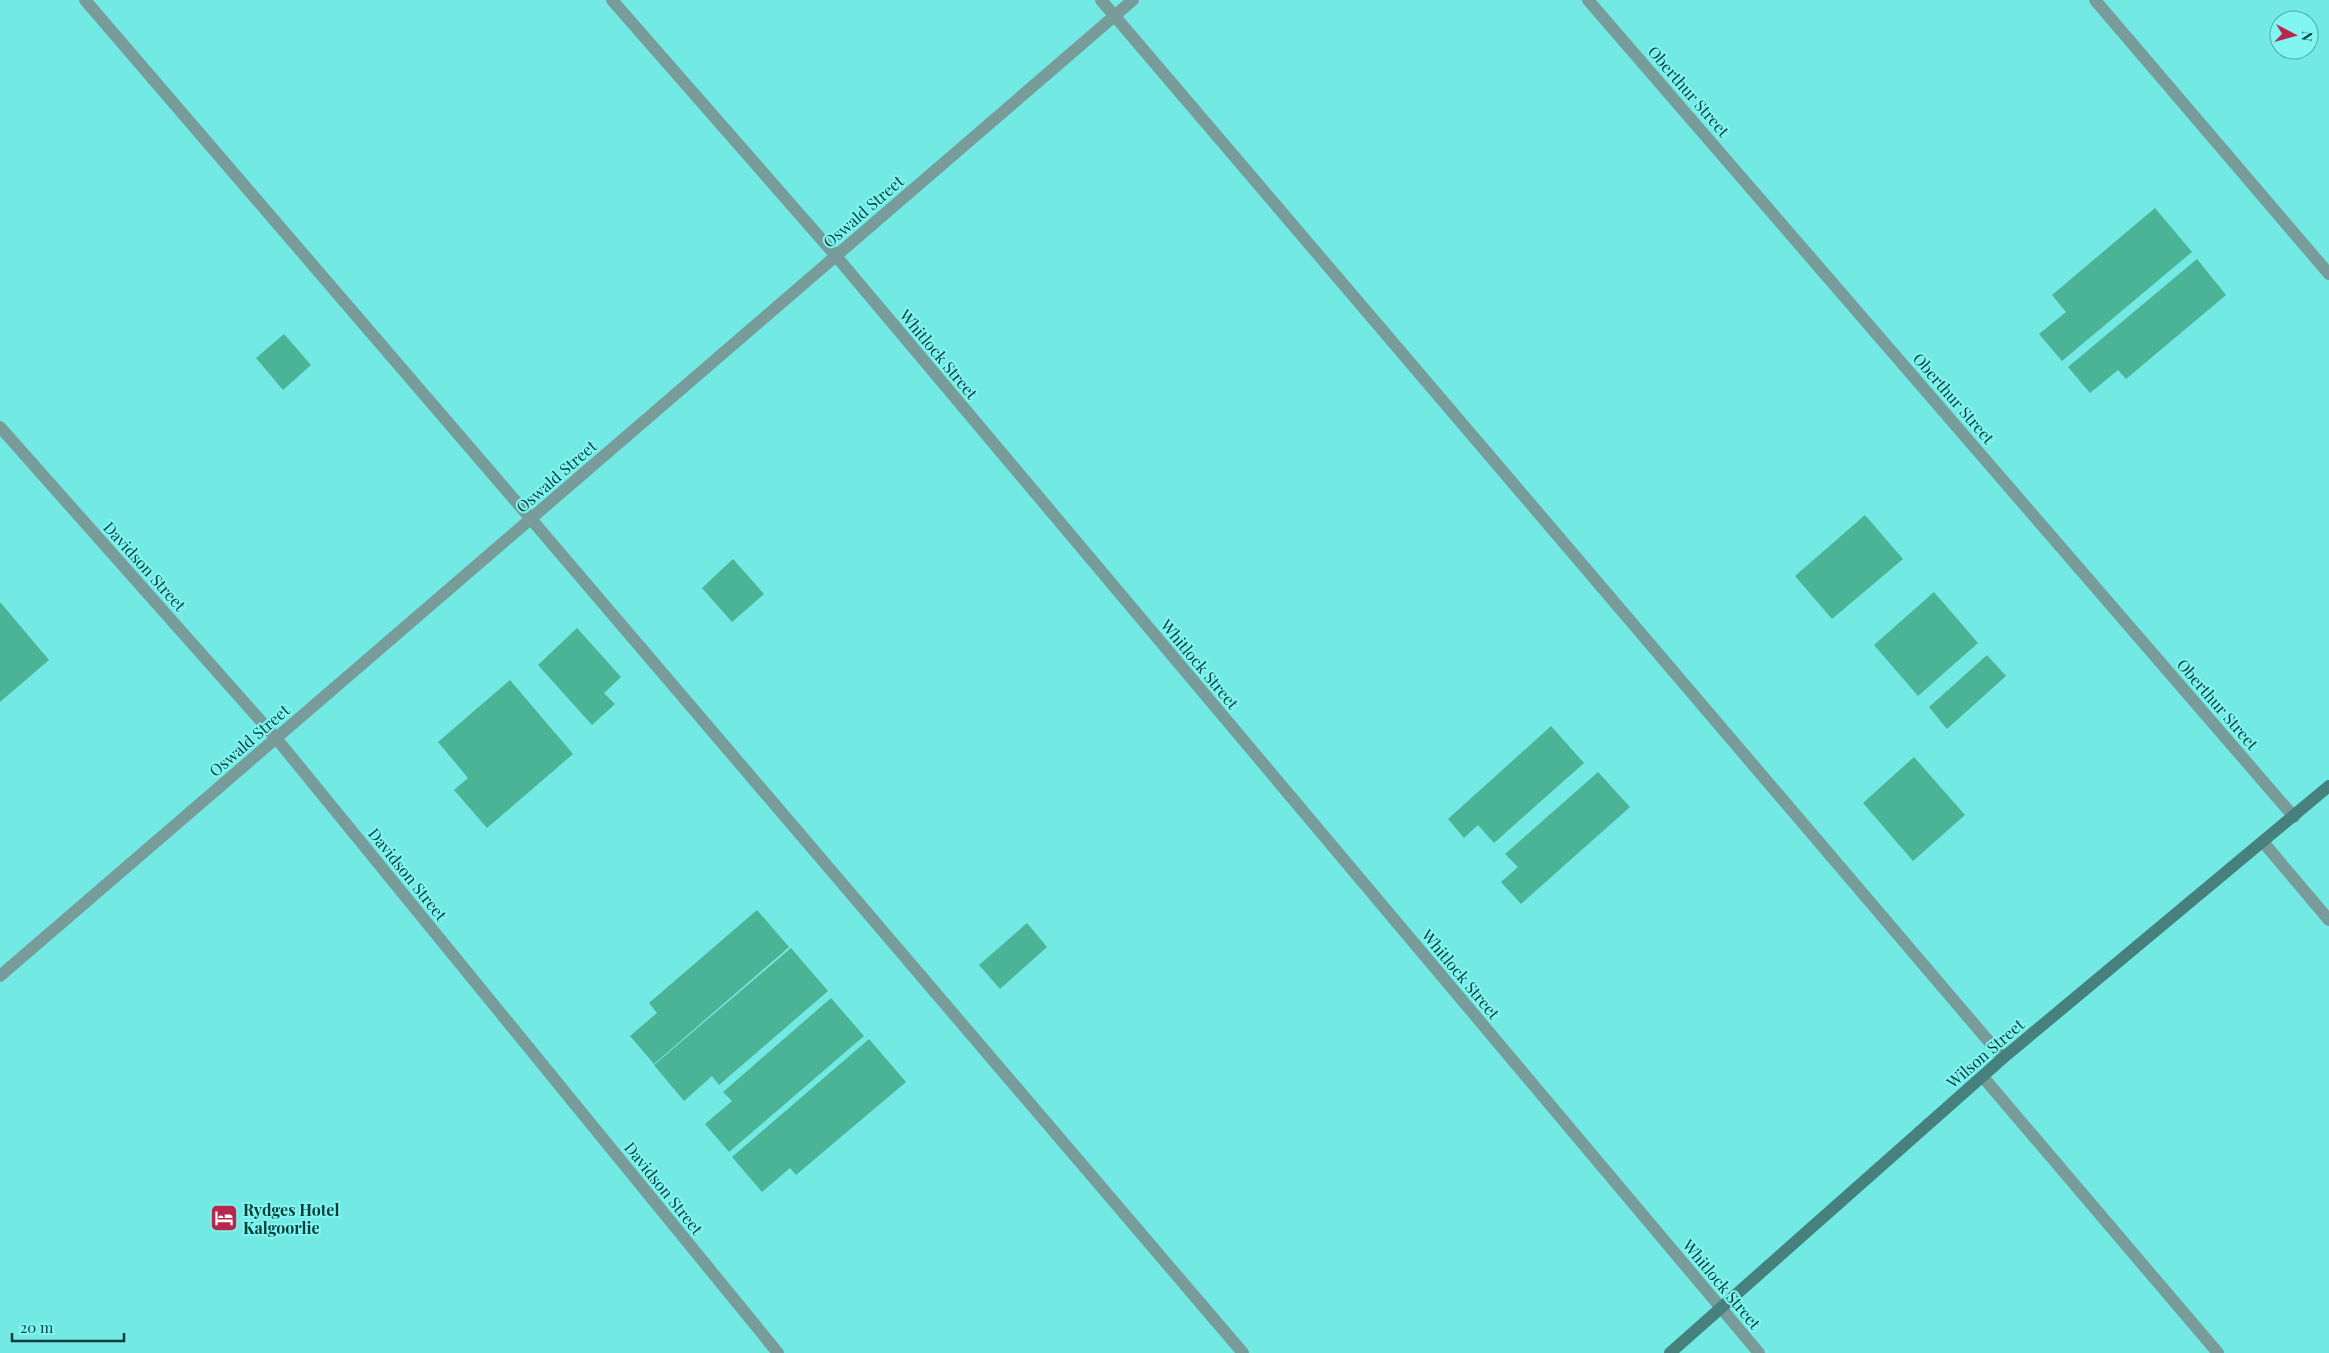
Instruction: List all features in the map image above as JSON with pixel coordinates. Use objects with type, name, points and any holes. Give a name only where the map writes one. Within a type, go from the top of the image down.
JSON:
[{"type":"street","points":[[85,0],[1243,1353]]},
{"type":"street","name":"Whitlock Street","points":[[612,0],[836,256],[1760,1353]]},
{"type":"street","points":[[1101,0],[2003,1058]]},
{"type":"street","name":"Oswald Street","points":[[0,976],[1133,0]]},
{"type":"street","name":"Oberthur Street","points":[[1588,0],[2294,817]]},
{"type":"street","points":[[2095,0],[2329,274]]},
{"type":"street","name":"Davidson Street","points":[[0,427],[276,738],[778,1353]]},
{"type":"street","name":"Wilson Street","points":[[1670,1353],[2003,1058],[2329,786]]},
{"type":"street","points":[[2263,842],[2329,920]]},
{"type":"street","points":[[1982,1077],[2218,1353]]},
{"type":"building","points":[[2155,208],[2192,252],[2062,361],[2039,334],[2066,312],[2052,295]]},
{"type":"building","points":[[2197,259],[2226,295],[2126,379],[2118,370],[2090,393],[2068,367]]},
{"type":"building","points":[[284,334],[311,365],[283,390],[256,358]]},
{"type":"building","points":[[1865,515],[1903,559],[1832,619],[1795,576]]},
{"type":"building","points":[[733,559],[764,594],[732,622],[702,588]]},
{"type":"building","points":[[1934,592],[1978,643],[1918,696],[1874,645]]},
{"type":"building","points":[[0,602],[49,660],[0,702]]},
{"type":"building","points":[[577,628],[621,677],[604,693],[615,704],[592,725],[538,665]]},
{"type":"building","points":[[1987,655],[2006,676],[1947,729],[1929,707]]},
{"type":"building","points":[[510,680],[573,754],[487,828],[454,790],[468,778],[438,742]]},
{"type":"building","points":[[1551,726],[1584,763],[1494,843],[1478,825],[1464,838],[1448,819]]},
{"type":"building","points":[[1914,757],[1965,815],[1913,861],[1863,803]]},
{"type":"building","points":[[1598,772],[1630,807],[1521,904],[1501,882],[1518,867],[1505,854]]},
{"type":"building","points":[[757,910],[789,947],[654,1064],[630,1036],[657,1013],[649,1003]]},
{"type":"building","points":[[1027,923],[1047,947],[1000,989],[979,965]]},
{"type":"building","points":[[791,948],[828,991],[719,1085],[712,1076],[684,1101],[654,1065]]},
{"type":"building","points":[[831,998],[864,1036],[729,1152],[705,1124],[732,1101],[723,1092]]},
{"type":"building","points":[[869,1039],[906,1082],[796,1175],[790,1168],[762,1192],[732,1157]]},
{"type":"place","name":"Rydges Hotel Kalgoorlie","points":[[224,1218]]}]
